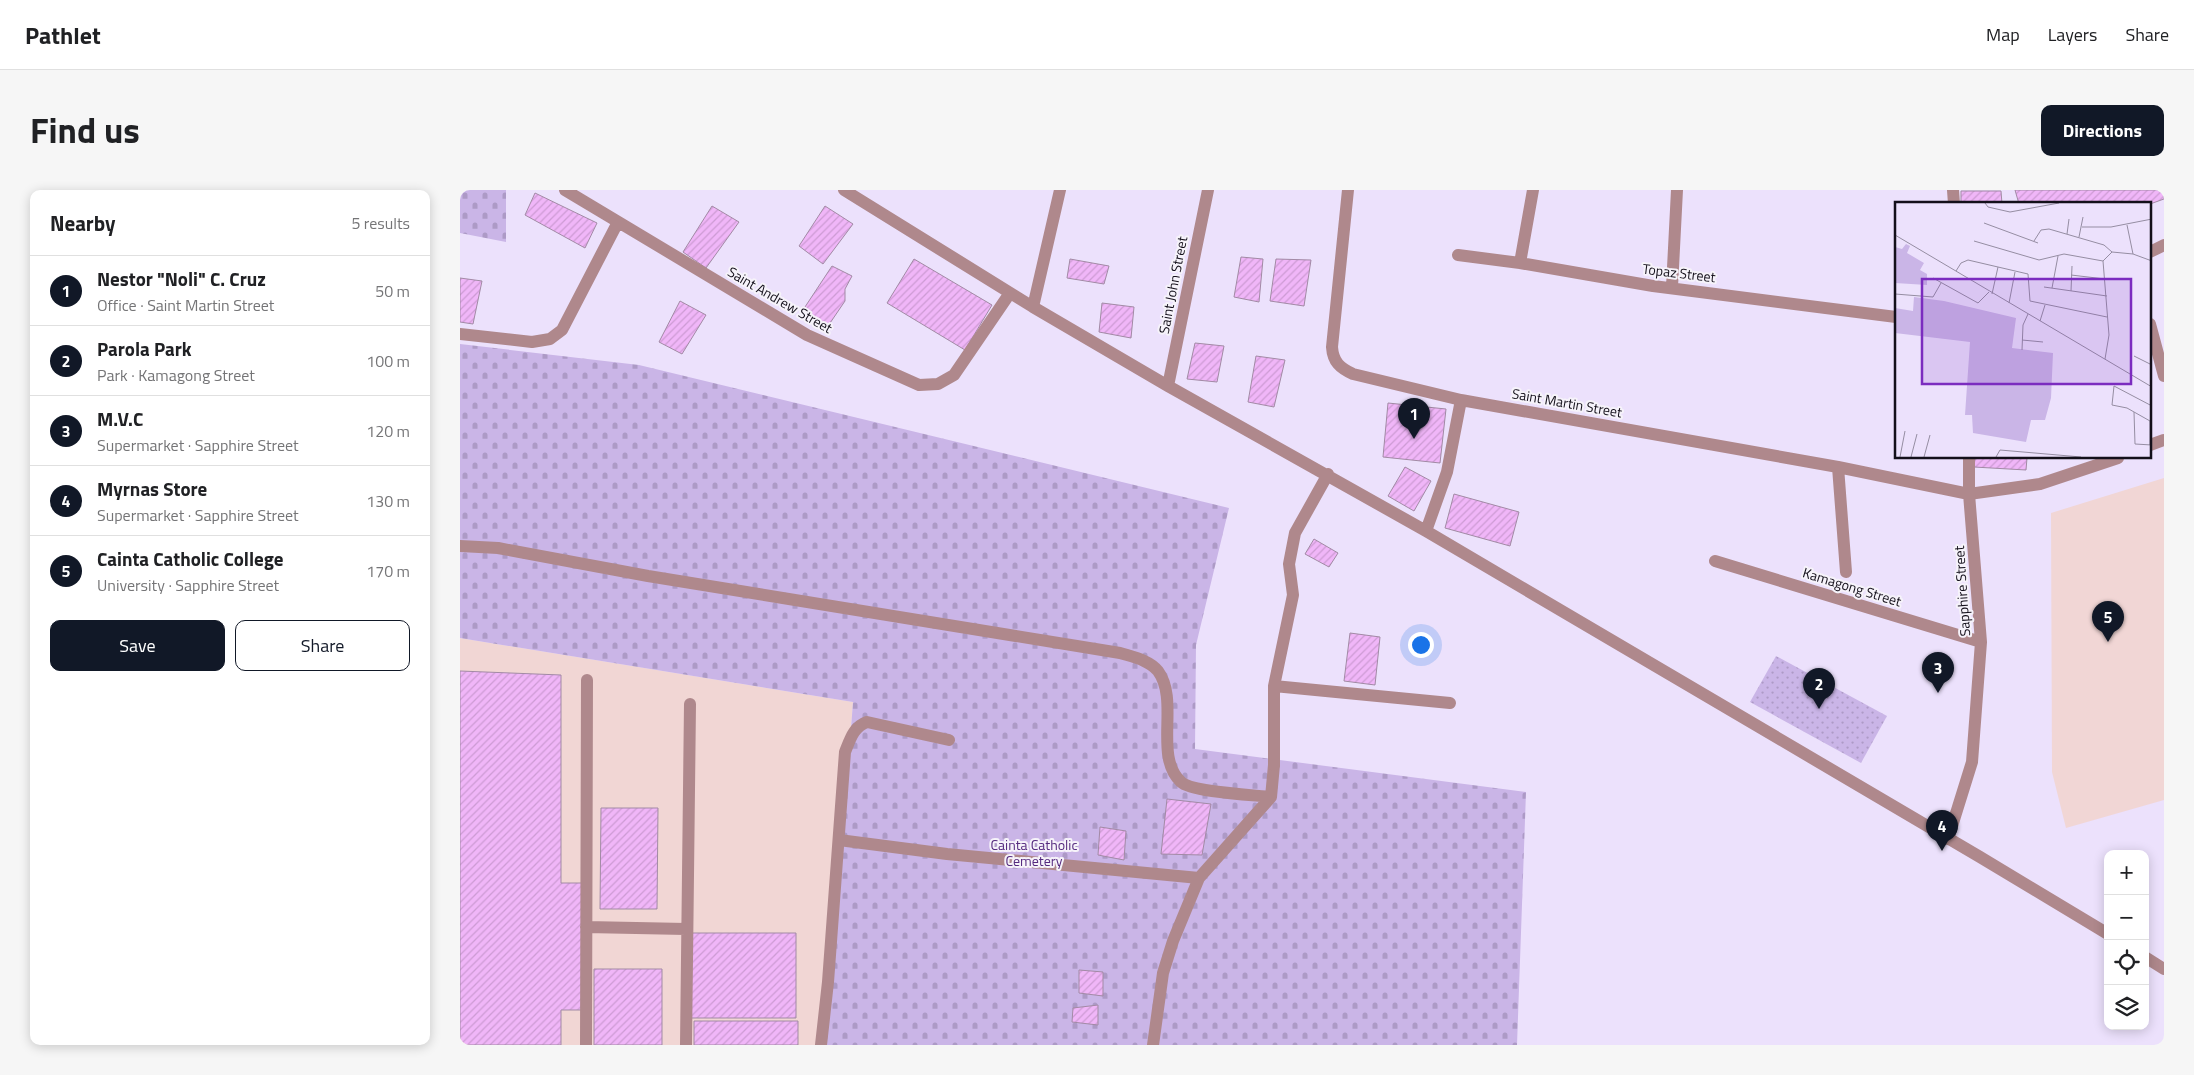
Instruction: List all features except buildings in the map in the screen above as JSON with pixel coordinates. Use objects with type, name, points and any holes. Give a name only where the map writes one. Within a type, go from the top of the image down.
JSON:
[{"type":"street","name":"Saint Andrew Street","points":[[565,190],[807,335],[919,385],[938,384],[954,375],[1010,293]]},
{"type":"street","points":[[844,190],[1033,307],[1168,386],[1328,474],[1426,531],[2104,932]]},
{"type":"street","points":[[1033,307],[1060,190]]},
{"type":"street","name":"Saint John Street","points":[[1168,386],[1208,190]]},
{"type":"street","name":"Saint Martin Street","points":[[1348,190],[1332,347],[1333,357],[1341,369],[1354,374],[1461,400],[1838,466],[1970,494]]},
{"type":"street","points":[[1520,263],[1533,190]]},
{"type":"street","points":[[1672,287],[1677,190]]},
{"type":"street","points":[[460,334],[532,342],[550,339],[562,330],[618,222]]},
{"type":"street","points":[[2152,251],[2164,245]]},
{"type":"street","name":"Topaz Street","points":[[1458,255],[1520,263],[1653,286],[1895,317]]},
{"type":"street","points":[[2152,331],[2164,376]]},
{"type":"street","points":[[1426,531],[1447,472],[1461,400]]},
{"type":"street","points":[[2152,445],[2164,440]]},
{"type":"street","name":"Sapphire Street","points":[[1948,838],[1972,762],[1981,642],[1969,459]]},
{"type":"street","points":[[1970,494],[2040,484],[2115,459]]},
{"type":"street","points":[[1838,466],[1846,572]]},
{"type":"street","points":[[1153,1045],[1163,973],[1173,941],[1198,878],[1271,797],[1274,765],[1274,686],[1293,595],[1289,564],[1295,533],[1328,474]]},
{"type":"street","points":[[460,546],[498,548],[648,576],[1120,653],[1142,660],[1158,671],[1167,693],[1168,746],[1172,768],[1181,783],[1197,789],[1271,797]]},
{"type":"street","name":"Kamagong Street","points":[[1715,560],[1981,642]]},
{"type":"street","points":[[586,1045],[587,680]]},
{"type":"street","points":[[1274,686],[1450,704]]},
{"type":"street","points":[[686,1045],[690,704]]},
{"type":"street","points":[[821,1045],[845,752],[854,730],[867,722],[949,740]]},
{"type":"street","points":[[839,840],[947,854],[1198,878]]},
{"type":"street","points":[[586,927],[686,929]]},
{"type":"street","points":[[2149,960],[2164,969]]},
{"type":"shaded area","points":[[2164,478],[2164,800],[2066,828],[2052,772],[2051,513]]},
{"type":"shaded area","points":[[460,638],[853,702],[825,1045],[460,1045]]},
{"type":"green space","points":[[460,190],[506,190],[506,242],[460,233]]},
{"type":"green space","name":"Cainta Catholic Cemetery","points":[[460,344],[639,365],[1229,508],[1196,645],[1195,749],[1526,792],[1517,1045],[825,1045],[853,702],[460,638]]},
{"type":"green space","points":[[1776,656],[1887,716],[1861,763],[1750,702]]},
{"type":"place","name":"Nestor \"Noli\" C. Cruz","points":[[1414,439]]},
{"type":"place","name":"Cainta Catholic College","points":[[2108,642]]},
{"type":"place","name":"M.V.C","points":[[1938,693]]},
{"type":"place","name":"Parola Park","points":[[1819,709]]},
{"type":"place","name":"Myrnas Store","points":[[1942,851]]}]
